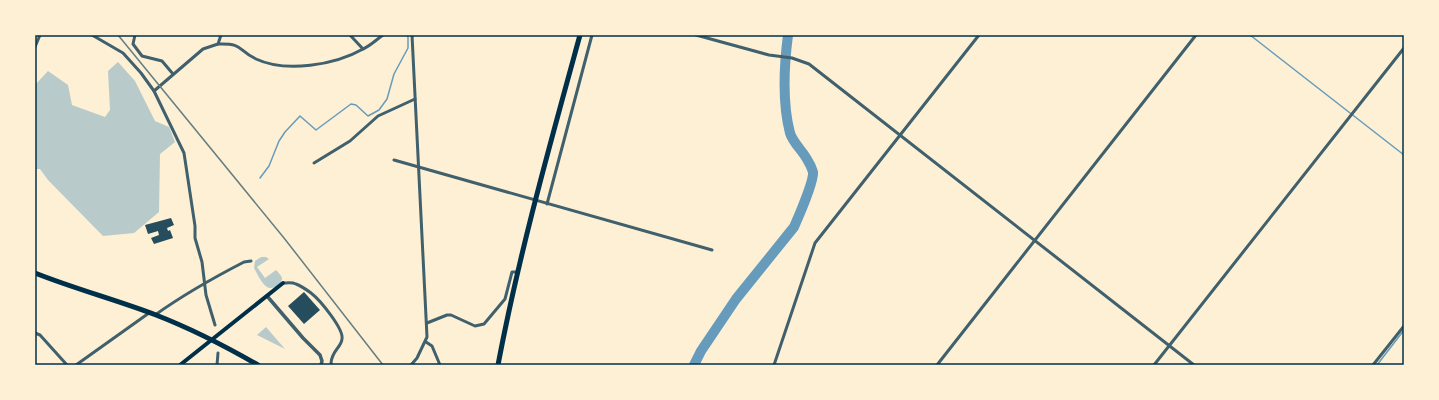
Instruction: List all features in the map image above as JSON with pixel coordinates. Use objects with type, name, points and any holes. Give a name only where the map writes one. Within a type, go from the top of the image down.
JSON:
[{"type":"highway","points":[[498,365],[517,272],[580,35]]},
{"type":"highway","points":[[35,274],[155,315],[212,340],[258,365]]},
{"type":"main road","points":[[180,365],[283,283]]},
{"type":"street","points":[[35,47],[40,35]]},
{"type":"street","points":[[92,35],[123,53],[136,66],[154,91],[184,153],[195,226],[195,238],[202,262],[206,295],[215,325]]},
{"type":"street","points":[[135,35],[133,44],[142,56],[162,61],[173,74]]},
{"type":"street","points":[[218,44],[221,35]]},
{"type":"street","points":[[350,35],[363,49]]},
{"type":"street","points":[[154,91],[203,49],[218,44],[230,43],[237,45],[256,59],[279,66],[320,64],[343,58],[363,49],[383,35]]},
{"type":"street","points":[[411,365],[418,358],[427,337],[412,35]]},
{"type":"street","points":[[548,204],[592,35]]},
{"type":"street","points":[[696,35],[769,55],[792,58],[809,64],[1194,365]]},
{"type":"street","points":[[774,365],[815,243],[979,35]]},
{"type":"street","points":[[937,365],[1196,35]]},
{"type":"street","points":[[1154,365],[1404,48]]},
{"type":"street","points":[[314,163],[350,142],[378,116],[415,99]]},
{"type":"street","points":[[394,160],[712,250]]},
{"type":"street","points":[[155,315],[205,282],[244,262],[251,260]]},
{"type":"street","points":[[427,323],[447,315],[475,326],[484,324],[505,299],[512,272],[517,272]]},
{"type":"street","points":[[283,283],[294,283],[312,294],[328,312],[342,332],[341,342],[331,356],[331,364]]},
{"type":"street","points":[[267,296],[303,338],[320,355],[322,361],[321,365]]},
{"type":"street","points":[[76,365],[149,313]]},
{"type":"street","points":[[1373,365],[1404,326]]},
{"type":"street","points":[[35,333],[40,335],[67,365]]},
{"type":"street","points":[[426,342],[432,346],[440,365]]},
{"type":"street","points":[[217,365],[218,353]]},
{"type":"shaded area","points":[[118,62],[135,81],[155,121],[169,127],[175,142],[160,154],[159,212],[134,233],[103,236],[48,180],[40,169],[35,169],[35,85],[48,71],[68,85],[72,105],[105,117],[110,110],[108,71]]},
{"type":"shaded area","points":[[261,257],[266,257],[269,259],[257,267],[265,278],[276,270],[282,277],[282,281],[276,286],[271,288],[267,287],[261,281],[254,268],[255,261]]},
{"type":"shaded area","points":[[266,327],[285,349],[257,335]]},
{"type":"building","points":[[171,218],[174,225],[167,228],[168,231],[170,230],[173,238],[154,244],[151,238],[159,235],[158,231],[148,234],[145,225]]},
{"type":"building","points":[[304,292],[320,310],[304,324],[288,306]]},
{"type":"waterway","points":[[260,178],[269,166],[279,141],[300,116],[316,130],[351,104],[356,105],[368,116],[379,110],[387,99],[394,74],[408,48],[408,37],[406,35]]},
{"type":"waterway","points":[[694,365],[701,351],[736,299],[794,227],[813,177],[812,169],[806,157],[791,137],[787,121],[784,84],[788,35]]},
{"type":"waterway","points":[[1250,35],[1404,155]]},
{"type":"waterway","points":[[1377,365],[1404,330]]},
{"type":"railway","points":[[118,35],[284,238],[383,365]]}]
